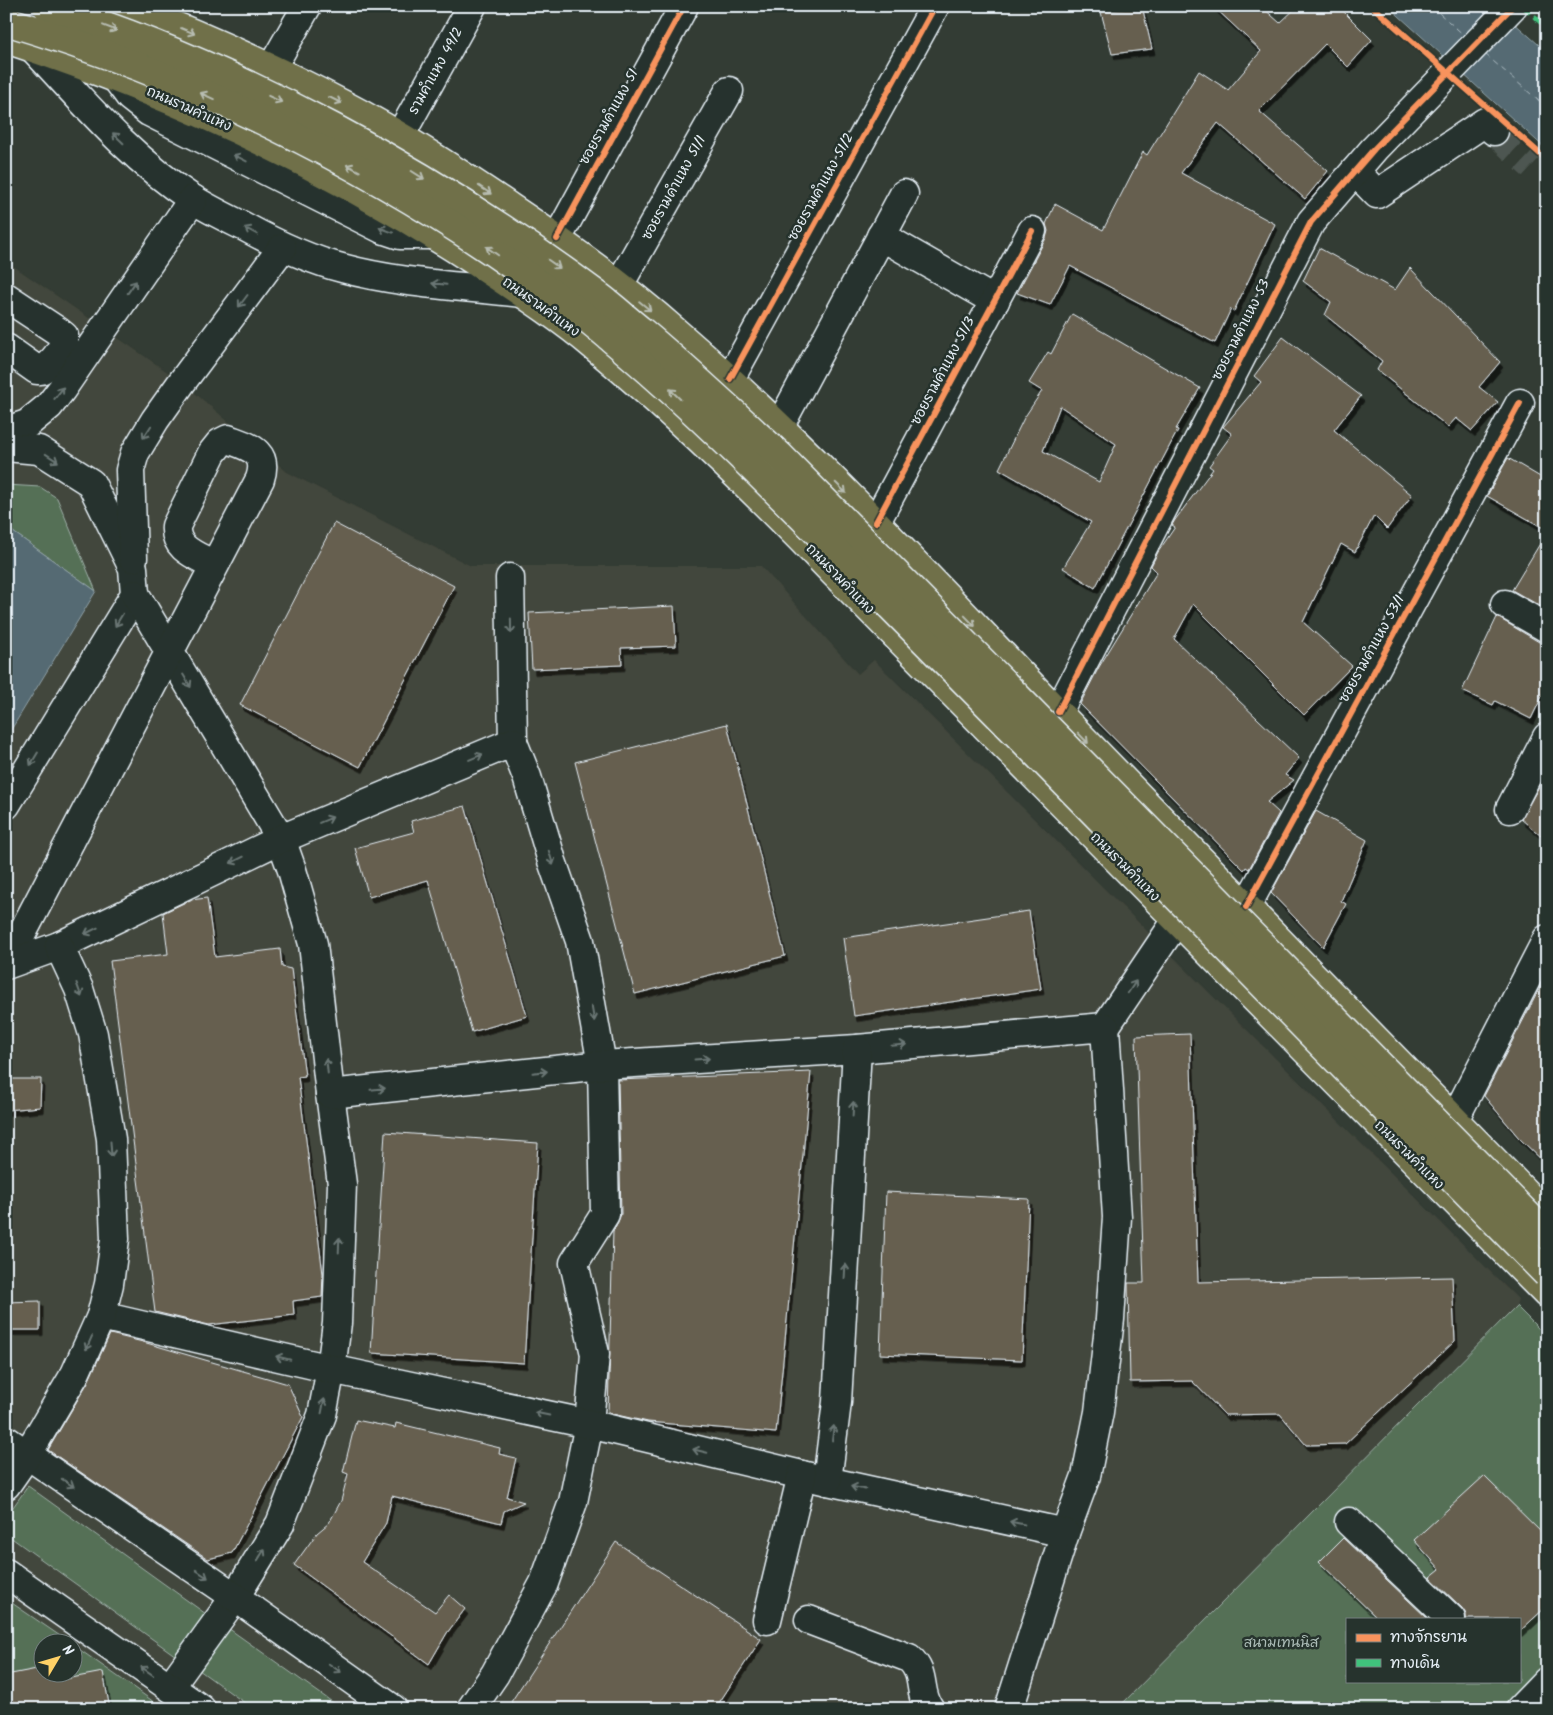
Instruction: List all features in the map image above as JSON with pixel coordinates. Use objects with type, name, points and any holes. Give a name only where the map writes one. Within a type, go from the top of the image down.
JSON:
[{"type":"main road","points":[[47,6],[192,59],[292,107],[401,165],[499,225],[599,296],[690,372],[780,456],[1546,1219]]},
{"type":"main road","points":[[126,6],[186,30],[272,69],[400,136],[478,185],[557,239],[619,285],[674,330],[730,379],[876,522],[1246,907],[1454,1120],[1546,1219]]},
{"type":"main road","name":"ถนนรามคำแหง","points":[[6,22],[68,40],[183,84],[281,130],[389,186],[485,246],[583,316],[667,386],[769,483],[1547,1274]]},
{"type":"main road","name":"ถนนรามคำแหง","points":[[6,39],[116,78],[192,109],[305,163],[370,197],[434,234],[522,293],[593,345],[688,428],[778,514],[905,645],[1547,1294]]},
{"type":"main road","points":[[727,466],[774,422]]},
{"type":"main road","points":[[778,514],[817,464]]},
{"type":"main road","points":[[862,601],[906,554]]},
{"type":"main road","points":[[905,645],[948,598]]},
{"type":"street","points":[[272,69],[307,6]]},
{"type":"street","name":"รามคำแหง 49/2","points":[[400,136],[472,6]]},
{"type":"street","name":"ซอยรามคำแหง 51","points":[[557,239],[684,6]]},
{"type":"street","name":"ซอยรามคำแหง 51/2","points":[[730,379],[935,6]]},
{"type":"street","name":"ซอยรามคำแหง 53","points":[[1058,712],[1311,222],[1374,149],[1512,6]]},
{"type":"street","points":[[32,48],[126,146],[171,184],[192,199],[282,248],[335,266],[376,276],[522,293]]},
{"type":"street","name":"ซอยรามคำแหง 51/1","points":[[619,285],[729,91]]},
{"type":"street","points":[[1354,171],[1377,194],[1485,122],[1494,131]]},
{"type":"street","points":[[774,422],[904,194]]},
{"type":"street","points":[[6,431],[27,424],[49,406],[192,199]]},
{"type":"street","name":"ซอยรามคำแหง 51/3","points":[[876,522],[1032,231]]},
{"type":"street","points":[[881,236],[995,301]]},
{"type":"street","points":[[6,805],[134,581],[130,470],[135,453],[149,429],[282,248]]},
{"type":"street","points":[[6,297],[59,332],[64,336],[64,341],[63,346],[55,357],[41,370],[37,370],[6,348]]},
{"type":"street","name":"ซอยรามคำแหง 53/1","points":[[1246,907],[1520,403]]},
{"type":"street","points":[[6,447],[39,450],[91,483],[134,581],[169,652],[281,839],[313,944],[342,1184],[336,1323],[331,1369],[322,1415],[280,1524],[236,1597],[170,1687]]},
{"type":"street","points":[[6,964],[214,565]]},
{"type":"street","points":[[471,1709],[495,1674],[544,1583],[573,1502],[589,1424],[595,1354],[574,1263],[605,1214],[602,1066],[580,941],[552,861],[527,777],[513,742],[510,578]]},
{"type":"street","points":[[1505,604],[1547,628]]},
{"type":"street","points":[[1510,809],[1547,737]]},
{"type":"street","points":[[6,964],[59,946],[281,839],[513,742]]},
{"type":"street","points":[[1010,1709],[1065,1533],[1086,1476],[1099,1412],[1110,1319],[1117,1217],[1105,1027],[1177,920]]},
{"type":"street","points":[[1454,1120],[1547,939]]},
{"type":"street","points":[[6,1485],[17,1448],[75,1374],[101,1316],[109,1284],[115,1239],[111,1139],[93,1034],[79,989],[59,946]]},
{"type":"street","points":[[330,1094],[602,1066],[857,1048],[1105,1027]]},
{"type":"street","points":[[767,1620],[815,1478],[837,1402],[857,1048]]},
{"type":"street","points":[[101,1316],[331,1369],[589,1424],[815,1478],[1065,1533]]},
{"type":"street","points":[[17,1448],[236,1597],[393,1709]]},
{"type":"street","points":[[1349,1522],[1450,1618]]},
{"type":"street","points":[[6,1573],[201,1709]]},
{"type":"street","points":[[809,1620],[909,1658],[919,1669],[925,1699],[930,1709]]},
{"type":"shaded area","points":[[6,261],[182,382],[287,472],[471,566],[761,566],[858,674],[874,660],[1518,1299],[1516,1306],[1117,1709],[158,1709],[82,1654],[82,1632],[52,1632],[6,1600]]},
{"type":"green space","points":[[6,485],[40,487],[57,498],[96,591],[6,527]]},
{"type":"green space","name":"สนามเทนนิส","points":[[1516,1306],[1547,1337],[1547,1709],[1117,1709]]},
{"type":"green space","points":[[28,1486],[206,1614],[176,1656],[6,1534],[6,1517]]},
{"type":"green space","points":[[6,1599],[54,1632],[32,1632],[32,1682],[82,1682],[82,1651],[164,1709],[6,1709]]},
{"type":"green space","points":[[228,1628],[342,1709],[253,1709],[199,1670]]},
{"type":"water","points":[[1388,6],[1495,6],[1547,52],[1547,150]]},
{"type":"water","points":[[6,527],[96,591],[6,738]]},
{"type":"building","points":[[1142,6],[1152,49],[1112,54],[1101,12]]},
{"type":"building","points":[[1213,6],[1261,6],[1280,23],[1298,6],[1338,6],[1372,40],[1348,67],[1325,44],[1259,111],[1328,171],[1305,199],[1218,123],[1181,173],[1275,224],[1234,311],[1231,309],[1215,343],[1070,266],[1050,305],[1017,293],[1046,238],[1048,231],[1046,224],[1055,204],[1103,230],[1143,152],[1147,155],[1199,71],[1228,90],[1261,51]]},
{"type":"building","points":[[1319,248],[1395,290],[1410,268],[1500,362],[1479,387],[1498,402],[1472,431],[1456,418],[1448,427],[1377,370],[1382,361],[1325,315],[1331,302],[1303,281]]},
{"type":"building","points":[[1072,314],[1200,388],[1176,429],[1178,430],[1095,588],[1063,568],[1091,522],[999,469],[1024,418],[1042,391],[1029,383],[1048,352],[1051,354]],"holes":[[[1060,406],[1116,444],[1099,482],[1043,451]]]},
{"type":"building","points":[[1283,337],[1361,396],[1334,430],[1412,495],[1387,529],[1374,516],[1355,552],[1341,544],[1303,622],[1352,666],[1304,715],[1193,604],[1174,639],[1299,758],[1285,775],[1294,780],[1267,802],[1279,813],[1249,869],[1246,867],[1244,870],[1080,704],[1099,667],[1157,572],[1151,566],[1175,527],[1172,525],[1213,469],[1209,466],[1232,434],[1223,427],[1261,382],[1254,376]]},
{"type":"building","points":[[1508,458],[1547,481],[1547,530],[1487,496]]},
{"type":"building","points":[[334,523],[454,586],[360,767],[240,705]]},
{"type":"building","points":[[1547,532],[1547,610],[1512,590]]},
{"type":"building","points":[[674,606],[676,646],[621,648],[622,665],[532,669],[529,613]]},
{"type":"building","points":[[1497,617],[1539,642],[1547,644],[1547,686],[1531,719],[1495,701],[1493,705],[1462,691]]},
{"type":"building","points":[[727,724],[785,956],[635,994],[575,762]]},
{"type":"building","points":[[1547,772],[1547,841],[1521,819]]},
{"type":"building","points":[[465,806],[527,1016],[472,1032],[428,880],[369,897],[355,848],[414,832],[411,821]]},
{"type":"building","points":[[1316,811],[1367,840],[1341,901],[1346,904],[1323,947],[1271,893]]},
{"type":"building","points":[[207,898],[215,957],[280,949],[282,967],[291,969],[305,1076],[298,1077],[323,1274],[322,1297],[293,1301],[294,1315],[209,1325],[155,1312],[110,961],[168,954],[163,913],[190,900]]},
{"type":"building","points":[[1029,911],[1041,989],[854,1016],[843,938]]},
{"type":"building","points":[[1547,974],[1547,1165],[1519,1138],[1484,1096]]},
{"type":"building","points":[[1190,1034],[1198,1282],[1452,1277],[1455,1341],[1345,1444],[1306,1445],[1280,1414],[1225,1415],[1192,1381],[1130,1382],[1128,1283],[1144,1283],[1136,1036]]},
{"type":"building","points":[[811,1072],[776,1433],[648,1422],[608,1413],[613,1231],[621,1214],[618,1080]]},
{"type":"building","points":[[6,1079],[41,1079],[40,1107],[6,1110]]},
{"type":"building","points":[[385,1132],[538,1143],[524,1363],[371,1353]]},
{"type":"building","points":[[886,1192],[1029,1199],[1022,1360],[880,1354]]},
{"type":"building","points":[[40,1301],[40,1330],[6,1330],[6,1302]]},
{"type":"building","points":[[110,1334],[288,1384],[303,1417],[232,1553],[208,1559],[48,1450],[88,1382]]},
{"type":"building","points":[[356,1420],[395,1428],[396,1423],[500,1448],[499,1454],[516,1458],[507,1497],[524,1502],[504,1511],[501,1523],[392,1496],[386,1523],[362,1562],[435,1612],[449,1595],[465,1609],[447,1633],[429,1664],[294,1565],[317,1533],[329,1523],[341,1501],[348,1474],[343,1472]]},
{"type":"building","points":[[1484,1476],[1547,1538],[1547,1606],[1520,1631],[1520,1618],[1466,1618],[1462,1608],[1430,1577],[1440,1569],[1414,1540]]},
{"type":"building","points":[[1343,1538],[1427,1618],[1377,1618],[1319,1562]]},
{"type":"building","points":[[616,1542],[761,1639],[715,1709],[521,1709],[511,1702]]},
{"type":"building","points":[[32,1670],[32,1682],[82,1682],[82,1676],[103,1672],[110,1709],[6,1709],[6,1675]]},
{"type":"ferry route","points":[[1431,6],[1465,36]]},
{"type":"ferry route","points":[[1485,54],[1547,108]]},
{"type":"tunnel","points":[[1494,131],[1532,166]]},
{"type":"marked path","points":[[1523,6],[1547,28]]},
{"type":"cycle path","points":[[557,239],[684,6]]},
{"type":"cycle path","points":[[730,379],[935,6]]},
{"type":"cycle path","points":[[1372,6],[1547,160]]},
{"type":"cycle path","points":[[1058,712],[1311,222],[1374,149],[1513,6]]},
{"type":"cycle path","points":[[876,522],[1032,231]]},
{"type":"cycle path","points":[[1246,907],[1520,403]]}]
